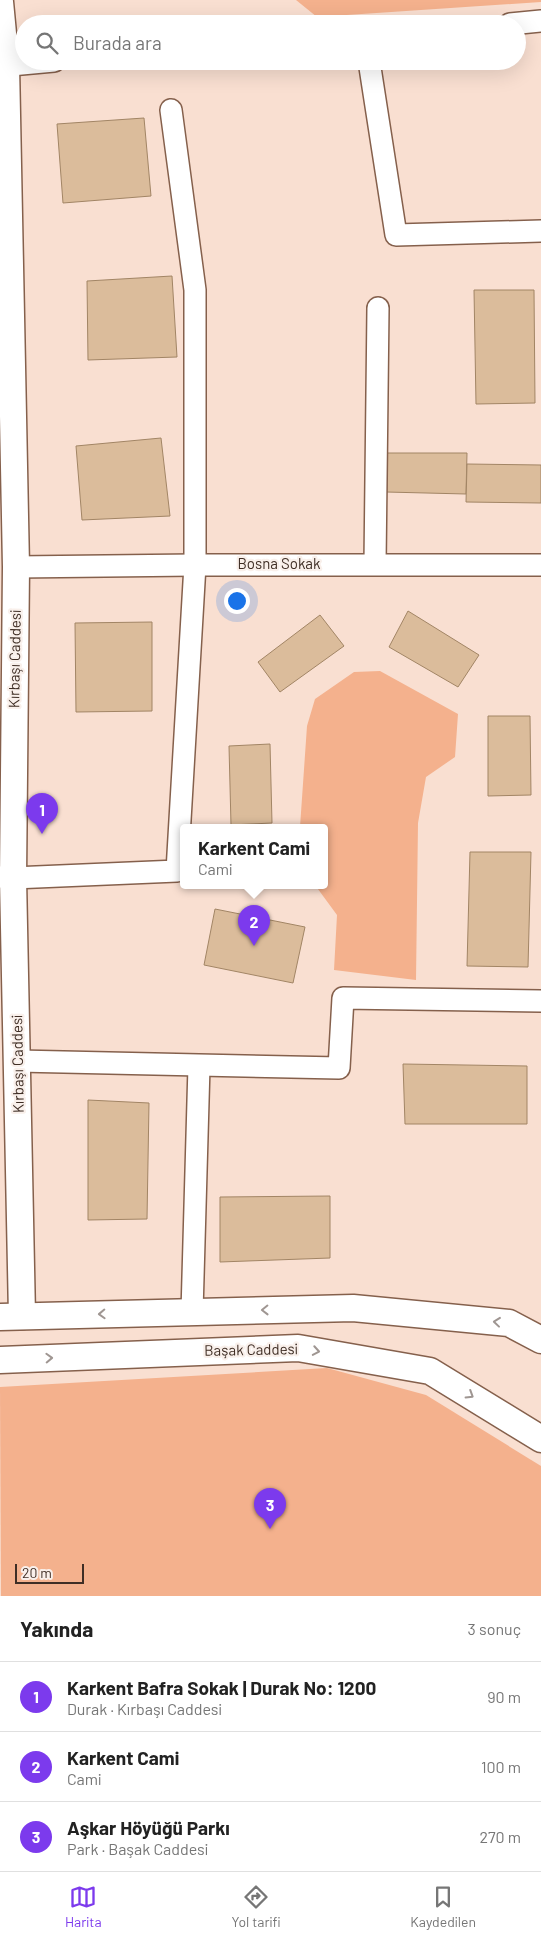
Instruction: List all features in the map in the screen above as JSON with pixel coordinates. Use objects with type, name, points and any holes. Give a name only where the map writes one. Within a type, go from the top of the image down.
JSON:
[{"type":"street","name":"Kırbaşı Caddesi","points":[[0,2],[16,567],[7,877],[18,1061],[11,1316]]},
{"type":"street","points":[[526,22],[541,21]]},
{"type":"street","points":[[371,70],[396,235],[541,231]]},
{"type":"street","points":[[7,877],[177,871],[195,564],[195,290],[171,110]]},
{"type":"street","points":[[374,564],[378,308]]},
{"type":"street","name":"Bosna Sokak","points":[[16,567],[195,564],[541,565]]},
{"type":"street","points":[[18,1061],[339,1068],[343,998],[541,1000]]},
{"type":"street","points":[[192,1312],[199,1066]]},
{"type":"street","points":[[11,1316],[354,1308],[509,1323],[541,1340]]},
{"type":"street","name":"Başak Caddesi","points":[[0,1360],[298,1348],[430,1371],[541,1440]]},
{"type":"shaded area","points":[[296,0],[541,0],[541,2],[347,15],[315,15]]},
{"type":"shaded area","points":[[380,671],[458,714],[455,757],[426,777],[418,823],[416,980],[334,970],[337,915],[318,889],[328,889],[328,824],[300,824],[307,726],[315,699],[354,672]]},
{"type":"shaded area","points":[[327,1368],[426,1395],[541,1466],[541,1596],[1,1596],[0,1387]]},
{"type":"building","points":[[144,118],[151,196],[63,203],[57,124]]},
{"type":"building","points":[[172,276],[177,357],[88,360],[87,281]]},
{"type":"building","points":[[474,290],[534,290],[535,403],[476,404]]},
{"type":"building","points":[[161,438],[170,516],[82,520],[76,446]]},
{"type":"building","points":[[386,453],[467,453],[466,494],[386,492]]},
{"type":"building","points":[[467,464],[541,465],[541,503],[466,502]]},
{"type":"building","points":[[408,611],[479,655],[458,687],[389,647]]},
{"type":"building","points":[[320,615],[344,646],[280,692],[258,662]]},
{"type":"building","points":[[152,622],[152,711],[76,712],[75,623]]},
{"type":"building","points":[[488,716],[530,716],[531,795],[488,796]]},
{"type":"building","points":[[270,744],[272,823],[231,824],[229,746]]},
{"type":"building","points":[[470,852],[531,852],[528,967],[467,966]]},
{"type":"building","points":[[215,909],[305,927],[293,983],[204,965]]},
{"type":"building","points":[[403,1064],[527,1066],[527,1124],[405,1124]]},
{"type":"building","points":[[88,1100],[149,1103],[147,1219],[88,1220]]},
{"type":"building","points":[[330,1196],[330,1258],[220,1262],[220,1197]]},
{"type":"place","name":"Karkent Bafra Sokak | Durak No: 1200","points":[[42,834]]},
{"type":"place","name":"Karkent Cami","points":[[254,946]]},
{"type":"place","name":"Aşkar Höyüğü Parkı","points":[[270,1529]]}]
